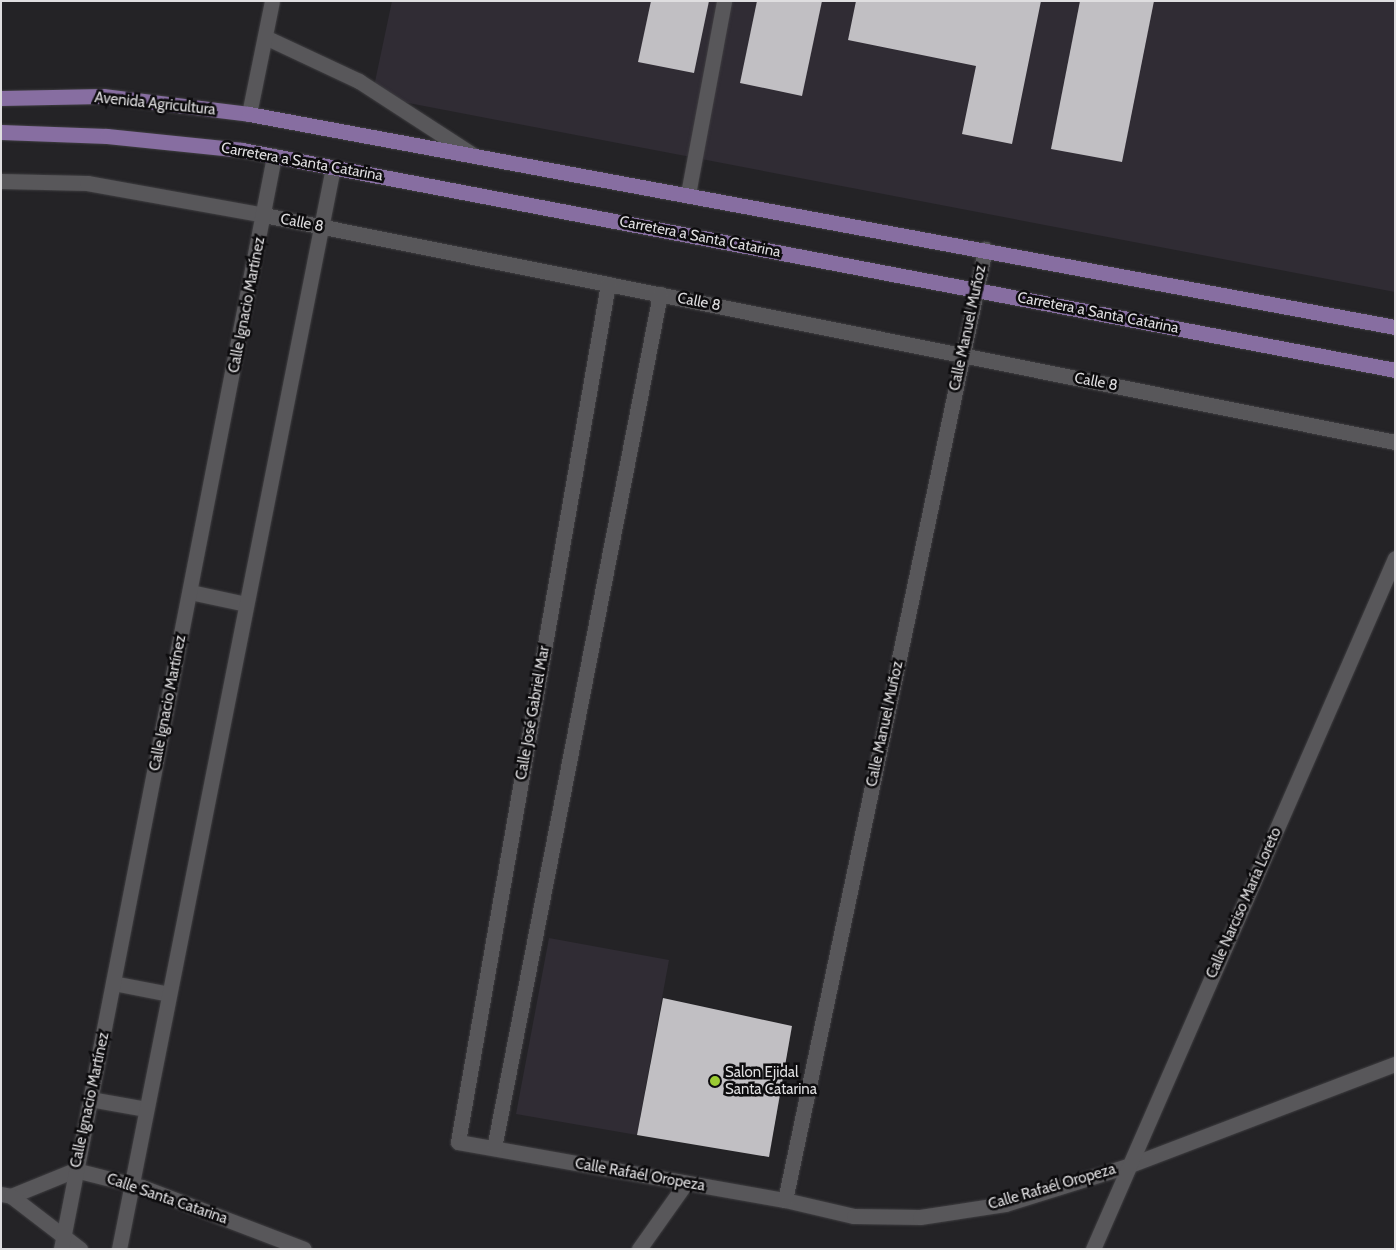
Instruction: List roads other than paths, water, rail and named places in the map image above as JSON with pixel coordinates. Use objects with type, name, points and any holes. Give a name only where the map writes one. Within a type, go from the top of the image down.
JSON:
[{"type":"main road","name":"Avenida Agricultura","points":[[1,98],[103,96],[250,114]]},
{"type":"main road","points":[[250,114],[985,249],[1395,327]]},
{"type":"main road","name":"Carretera a Santa Catarina","points":[[1,132],[107,136],[274,156],[1395,370]]},
{"type":"street","points":[[250,114],[272,1]]},
{"type":"street","points":[[688,194],[724,1]]},
{"type":"street","points":[[265,37],[359,81],[473,155]]},
{"type":"street","name":"Calle Ignacio Martínez","points":[[62,1243],[274,156]]},
{"type":"street","points":[[118,1249],[333,167]]},
{"type":"street","name":"Calle 8","points":[[1,181],[87,183],[264,215],[1395,442]]},
{"type":"street","name":"Calle Manuel Muñoz","points":[[785,1200],[975,289],[985,249]]},
{"type":"street","name":"Calle José Gabriel Mar","points":[[458,1142],[608,284]]},
{"type":"street","points":[[494,1148],[660,294]]},
{"type":"street","name":"Calle Narciso María Loreto","points":[[1093,1249],[1395,558]]},
{"type":"street","points":[[190,592],[246,604]]},
{"type":"street","points":[[113,983],[169,994]]},
{"type":"street","name":"Calle Rafaél Oropeza","points":[[458,1142],[685,1184],[785,1200],[854,1216],[920,1217],[1004,1204],[1130,1165],[1395,1064]]},
{"type":"street","points":[[90,1099],[146,1109]]},
{"type":"street","points":[[75,1170],[6,1195],[62,1243],[80,1249]]},
{"type":"street","name":"Calle Santa Catarina","points":[[75,1170],[131,1184],[304,1249]]},
{"type":"street","points":[[639,1249],[685,1184]]},
{"type":"place","name":"Salon Ejidal Santa Catarina","points":[[715,1081]]}]
